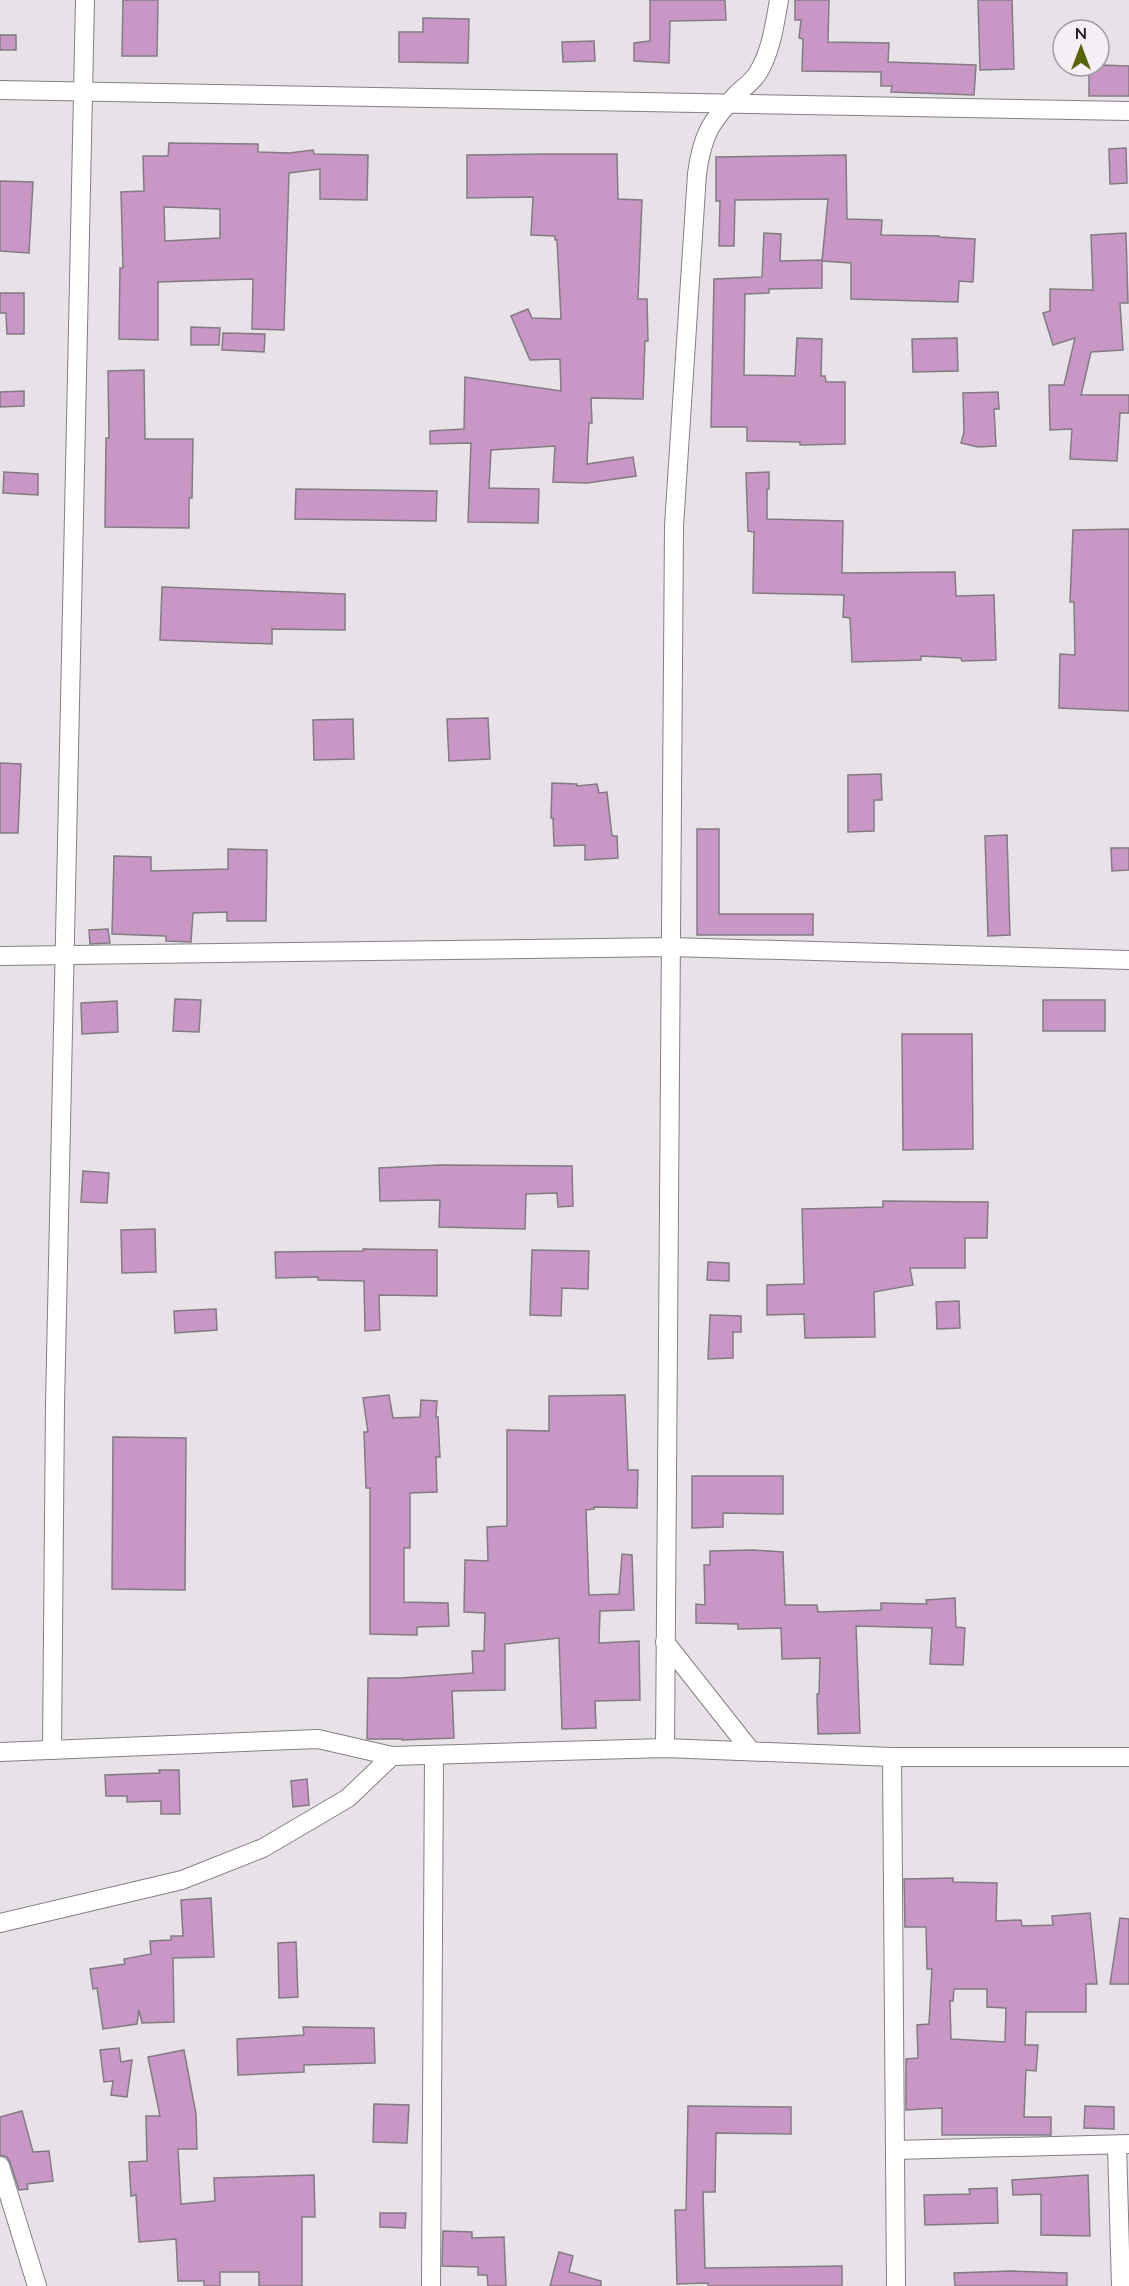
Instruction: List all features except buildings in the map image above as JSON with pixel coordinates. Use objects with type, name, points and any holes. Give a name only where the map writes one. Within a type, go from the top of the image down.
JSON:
[{"type":"street","points":[[52,1750],[55,1405],[85,0]]},
{"type":"street","points":[[664,1748],[674,526],[697,174],[700,154],[708,130],[728,103],[759,72],[771,38],[779,0]]},
{"type":"street","points":[[0,90],[1129,111]]},
{"type":"street","points":[[0,957],[671,947],[1129,960]]},
{"type":"street","points":[[665,1642],[751,1751]]},
{"type":"street","points":[[0,1752],[318,1739],[392,1756],[664,1748],[892,1757],[1129,1757]]},
{"type":"street","points":[[0,1923],[182,1880],[262,1848],[348,1798],[392,1756]]},
{"type":"street","points":[[431,2286],[434,1756]]},
{"type":"street","points":[[892,1757],[896,2286]]},
{"type":"street","points":[[894,2150],[1123,2144],[1121,2286]]},
{"type":"street","points":[[0,2166],[37,2286]]}]
